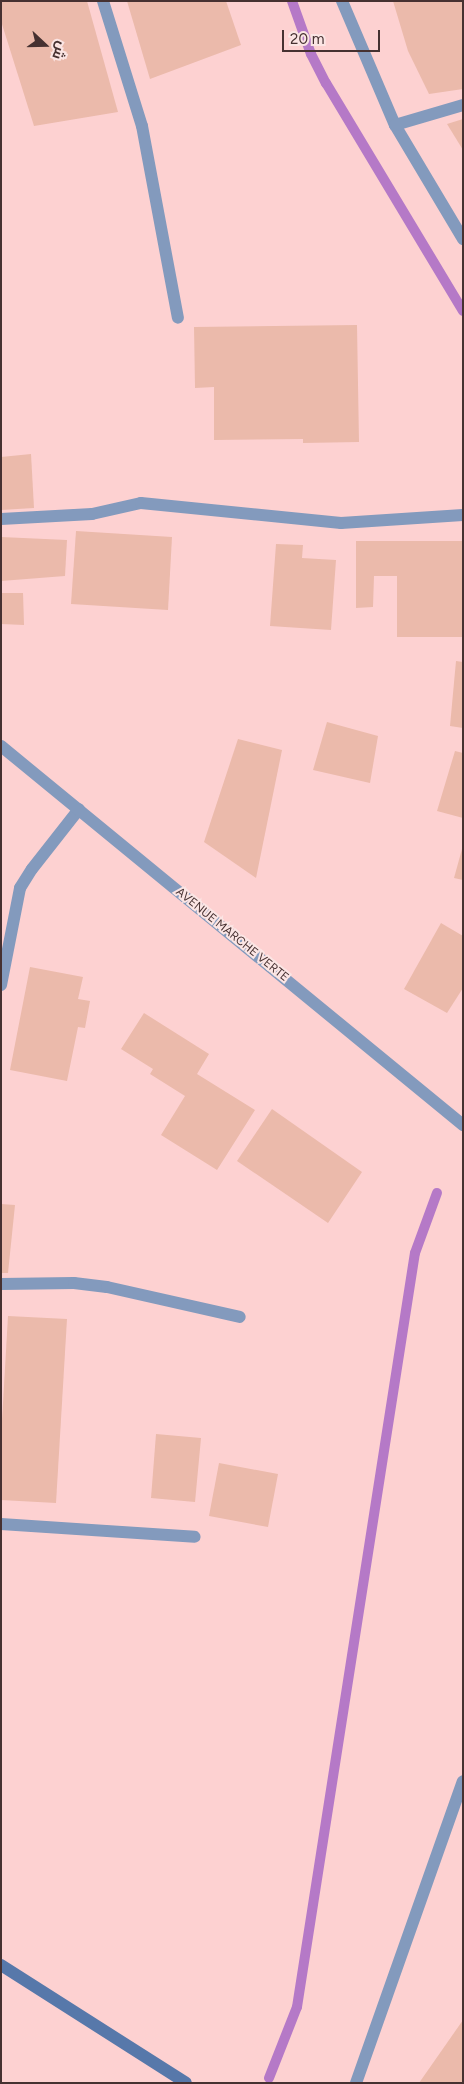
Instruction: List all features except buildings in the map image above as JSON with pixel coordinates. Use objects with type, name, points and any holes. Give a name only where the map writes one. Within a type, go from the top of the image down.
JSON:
[{"type":"street","points":[[103,1],[142,126],[178,318]]},
{"type":"street","points":[[342,1],[395,125],[463,239]]},
{"type":"street","points":[[395,125],[463,106]]},
{"type":"street","points":[[1,519],[92,514],[141,503],[341,523],[463,515]]},
{"type":"street","name":"AVENUE MARCHE VERTE","points":[[1,746],[463,1125]]},
{"type":"street","points":[[1,985],[20,888],[79,809]]},
{"type":"street","points":[[1,1284],[74,1283],[98,1286],[240,1317]]},
{"type":"street","points":[[1,1524],[195,1537]]},
{"type":"street","points":[[356,2083],[463,1781]]},
{"type":"street","points":[[1,1965],[186,2083]]},
{"type":"waterway","points":[[292,1],[311,54],[326,83],[463,311]]},
{"type":"waterway","points":[[269,2078],[297,2007],[415,1253],[437,1193]]}]
